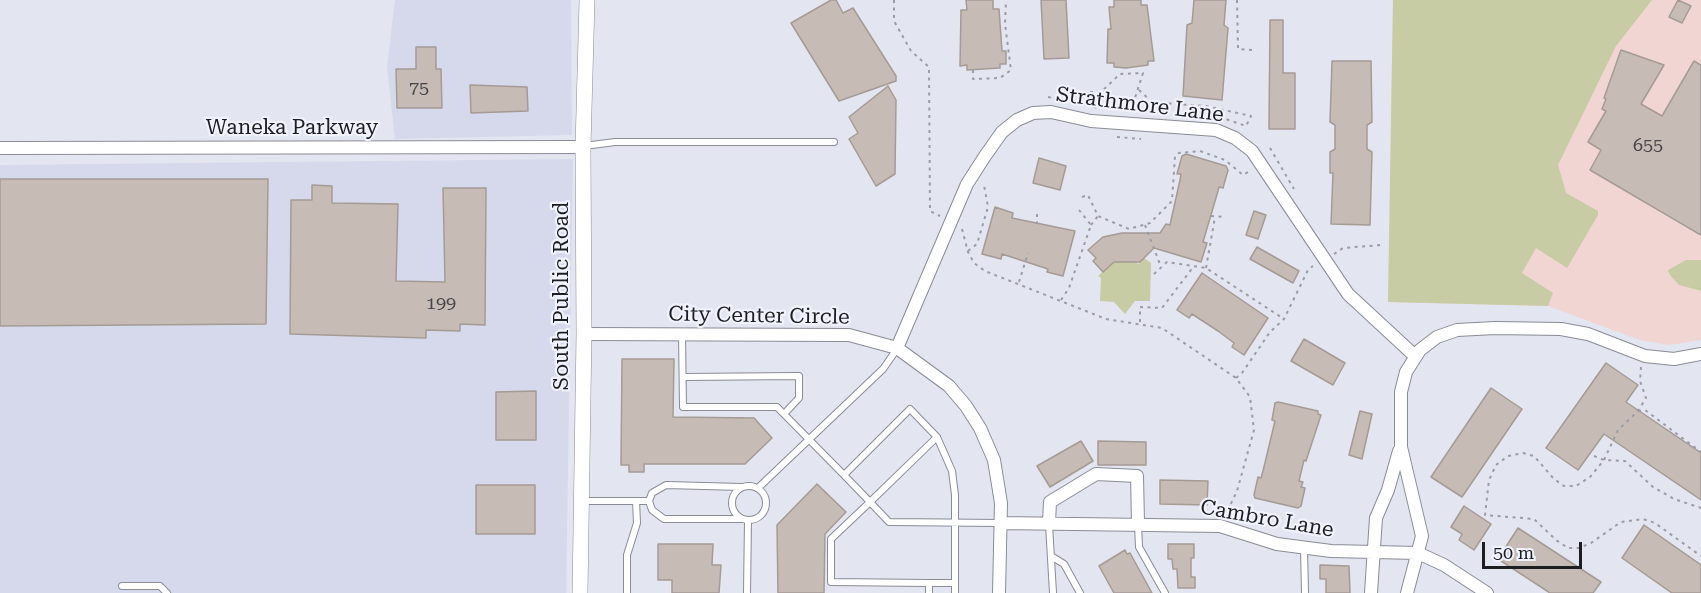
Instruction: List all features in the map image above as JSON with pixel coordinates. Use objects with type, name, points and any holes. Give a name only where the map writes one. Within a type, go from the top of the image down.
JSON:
[{"type":"street","name":"South Public Road","points":[[580,593],[584,334],[583,147],[587,0]]},
{"type":"street","name":"Strathmore Lane","points":[[897,348],[967,184],[1002,132],[1017,120],[1033,113],[1051,112],[1091,121],[1216,130],[1235,138],[1252,151],[1348,294],[1415,356]]},
{"type":"street","name":"Waneka Parkway","points":[[0,148],[583,147]]},
{"type":"street","points":[[1407,593],[1422,536],[1401,447],[1401,392],[1406,372],[1415,356],[1437,337],[1457,330],[1561,329],[1588,334],[1645,356],[1674,359],[1701,354]]},
{"type":"street","name":"City Center Circle","points":[[584,334],[849,335],[897,348],[949,386],[980,428],[996,468],[1001,502],[999,593]]},
{"type":"street","points":[[1371,593],[1371,552],[1376,518],[1388,490],[1401,447]]},
{"type":"street","points":[[1049,523],[1050,502],[1096,474],[1137,476],[1138,524]]},
{"type":"street","name":"Cambro Lane","points":[[1001,523],[1220,526],[1245,536],[1304,548],[1418,553]]},
{"type":"street","points":[[1418,553],[1444,565],[1487,593]]},
{"type":"lane","points":[[583,147],[615,142],[834,142]]},
{"type":"lane","points":[[682,334],[683,407],[777,407],[889,522],[1001,523]]},
{"type":"lane","points":[[758,488],[883,369],[897,348]]},
{"type":"lane","points":[[683,377],[799,376],[799,398],[784,414]]},
{"type":"lane","points":[[844,475],[910,409],[937,436],[952,471],[955,593]]},
{"type":"lane","points":[[937,436],[831,539],[831,582],[955,583]]},
{"type":"lane","points":[[666,485],[758,488],[765,496],[765,507],[759,517],[745,519],[664,519],[652,510],[649,501],[652,493],[666,485]]},
{"type":"lane","points":[[742,487],[731,500],[734,512],[745,519]]},
{"type":"lane","points":[[582,501],[649,501]]},
{"type":"lane","points":[[627,593],[627,555],[637,523],[636,501]]},
{"type":"lane","points":[[745,519],[747,593]]},
{"type":"lane","points":[[1049,523],[1053,593]]},
{"type":"lane","points":[[1138,524],[1139,547],[1165,593]]},
{"type":"lane","points":[[1304,548],[1305,593]]},
{"type":"lane","points":[[1051,556],[1064,564],[1080,593]]},
{"type":"lane","points":[[929,583],[929,593]]},
{"type":"lane","points":[[122,586],[160,586],[167,593]]},
{"type":"path","points":[[894,0],[894,21],[911,51],[929,67],[930,211],[961,225],[968,252],[974,263],[985,270],[1106,319],[1162,328],[1183,340],[1236,378],[1250,397],[1254,430],[1237,491],[1220,526]]},
{"type":"path","points":[[972,70],[973,79],[1000,78],[1011,70],[1005,24],[1006,0]]},
{"type":"path","points":[[1237,0],[1238,49],[1252,50]]},
{"type":"path","points":[[1086,105],[1090,92],[1101,92],[1120,74],[1143,74],[1130,113],[1137,114]]},
{"type":"path","points":[[1138,89],[1152,102]]},
{"type":"path","points":[[1048,97],[1103,109]]},
{"type":"path","points":[[1134,101],[1206,106],[1251,116],[1246,126],[1216,116]]},
{"type":"path","points":[[1270,148],[1297,193]]},
{"type":"path","points":[[1082,197],[1088,195],[1098,216],[1129,229],[1145,225],[1172,201],[1175,156],[1179,153],[1200,152],[1214,156],[1225,160],[1243,175],[1249,174],[1251,170],[1248,164]]},
{"type":"path","points":[[968,252],[977,244],[988,207],[984,185]]},
{"type":"path","points":[[1079,210],[1091,225]]},
{"type":"path","points":[[1037,214],[1037,224]]},
{"type":"path","points":[[1061,300],[1069,288],[1091,225],[1098,216]]},
{"type":"path","points":[[1211,216],[1224,217]]},
{"type":"path","points":[[1206,268],[1215,217]]},
{"type":"path","points":[[1145,225],[1161,268]]},
{"type":"path","points":[[1329,257],[1343,248],[1381,245]]},
{"type":"path","points":[[1019,282],[1028,253]]},
{"type":"path","points":[[1154,274],[1167,262],[1206,268],[1284,319]]},
{"type":"path","points":[[1236,378],[1242,374],[1270,332],[1284,319],[1308,270],[1320,263]]},
{"type":"path","points":[[1140,323],[1140,307],[1162,308],[1194,266]]},
{"type":"path","points":[[1645,356],[1640,381],[1646,398],[1638,411],[1618,430],[1604,460],[1590,477],[1576,486],[1564,486],[1554,479],[1534,456],[1523,453],[1508,456],[1496,465],[1489,480],[1485,515],[1534,519],[1568,548],[1579,548],[1591,543],[1621,522],[1636,519],[1648,520],[1701,556]]},
{"type":"path","points":[[1638,411],[1645,410],[1701,452]]},
{"type":"path","points":[[1594,456],[1604,460],[1625,461],[1653,487],[1683,503],[1701,508]]},
{"type":"shaded area","points":[[395,0],[571,0],[572,135],[395,139],[387,67]]},
{"type":"shaded area","points":[[1393,0],[1701,0],[1701,340],[1669,345],[1640,340],[1548,306],[1388,302]]},
{"type":"shaded area","points":[[573,159],[566,593],[0,593],[0,165]]},
{"type":"green space","points":[[1393,0],[1652,0],[1616,46],[1558,165],[1566,193],[1598,211],[1598,215],[1567,268],[1536,248],[1522,273],[1553,293],[1548,306],[1388,302]]},
{"type":"green space","points":[[1124,254],[1128,254],[1138,264],[1144,258],[1151,263],[1150,301],[1135,301],[1125,314],[1114,302],[1100,301],[1101,278],[1098,276],[1114,262],[1123,262]]},
{"type":"green space","points":[[1686,260],[1701,260],[1701,291],[1679,285],[1670,275],[1668,270]]},
{"type":"building","points":[[831,0],[836,0],[843,13],[853,8],[896,76],[896,81],[839,101],[791,23]]},
{"type":"building","points":[[966,0],[993,0],[993,9],[999,9],[1002,51],[1006,51],[1006,64],[1000,64],[1000,68],[967,70],[967,65],[960,66],[961,10],[967,10]]},
{"type":"building","points":[[1041,0],[1066,0],[1069,58],[1044,59]]},
{"type":"building","points":[[1114,0],[1141,0],[1141,5],[1147,5],[1154,61],[1148,61],[1148,65],[1126,68],[1114,67],[1114,63],[1107,63],[1108,29],[1111,29],[1109,7],[1114,7]]},
{"type":"building","points":[[1194,0],[1226,0],[1224,25],[1228,28],[1222,100],[1183,96],[1187,25],[1192,23]]},
{"type":"building","points":[[1678,0],[1691,6],[1682,23],[1669,17]]},
{"type":"building","points":[[1270,20],[1283,20],[1283,73],[1295,73],[1295,129],[1269,129]]},
{"type":"building","points":[[416,47],[436,47],[436,69],[441,69],[442,108],[397,108],[396,69],[416,69]]},
{"type":"building","points":[[1621,50],[1664,65],[1641,104],[1662,116],[1694,61],[1701,65],[1701,235],[1590,170],[1601,150],[1588,142],[1606,111],[1602,109],[1606,99],[1604,98]]},
{"type":"building","points":[[1332,61],[1371,61],[1372,122],[1367,125],[1367,149],[1372,152],[1370,225],[1331,224],[1333,173],[1330,173],[1330,152],[1335,149],[1335,125],[1330,122]]},
{"type":"building","points":[[470,85],[527,87],[528,111],[471,113]]},
{"type":"building","points":[[888,86],[896,100],[895,174],[876,186],[849,139],[858,133],[849,117]]},
{"type":"building","points":[[1186,154],[1226,166],[1228,170],[1223,188],[1219,187],[1203,242],[1207,243],[1201,262],[1154,248],[1140,262],[1114,262],[1103,272],[1093,261],[1096,258],[1088,250],[1103,237],[1122,233],[1160,233],[1166,224],[1170,225],[1181,174],[1177,174],[1182,156]]},
{"type":"building","points":[[1039,158],[1066,166],[1060,190],[1033,183]]},
{"type":"building","points":[[0,179],[268,179],[266,324],[0,326]]},
{"type":"building","points":[[312,185],[332,186],[332,203],[398,204],[396,281],[445,282],[443,188],[486,188],[485,325],[460,324],[460,331],[426,330],[426,338],[290,334],[291,200],[312,200]]},
{"type":"building","points":[[995,207],[1013,213],[1012,218],[1075,231],[1063,276],[1002,254],[1001,259],[982,254]]},
{"type":"building","points":[[1254,211],[1266,215],[1258,239],[1246,235]]},
{"type":"building","points":[[1257,247],[1299,271],[1293,283],[1250,259]]},
{"type":"building","points":[[1202,273],[1268,318],[1244,355],[1232,347],[1234,343],[1218,331],[1192,314],[1189,318],[1177,310]]},
{"type":"building","points":[[1304,339],[1345,363],[1333,385],[1291,361]]},
{"type":"building","points":[[622,359],[674,359],[673,417],[754,418],[772,438],[745,464],[644,464],[644,472],[629,472],[629,465],[621,465]]},
{"type":"building","points":[[1606,363],[1638,385],[1626,402],[1701,453],[1701,500],[1604,434],[1578,470],[1546,448]]},
{"type":"building","points":[[1491,388],[1522,409],[1462,497],[1431,477]]},
{"type":"building","points":[[536,391],[536,440],[496,440],[496,392]]},
{"type":"building","points":[[1275,403],[1318,411],[1321,415],[1306,461],[1304,460],[1299,481],[1303,482],[1301,487],[1305,488],[1301,506],[1298,508],[1255,498],[1254,495],[1258,477],[1261,478],[1263,471],[1275,421],[1272,420]]},
{"type":"building","points":[[1360,411],[1372,414],[1362,459],[1349,455]]},
{"type":"building","points":[[1081,441],[1093,461],[1050,487],[1037,466]]},
{"type":"building","points":[[1098,441],[1146,442],[1146,465],[1098,465]]},
{"type":"building","points":[[1160,480],[1208,481],[1207,505],[1160,504]]},
{"type":"building","points":[[817,484],[846,512],[825,534],[824,593],[778,593],[777,525]]},
{"type":"building","points":[[476,485],[535,485],[535,534],[476,534]]},
{"type":"building","points":[[1464,506],[1491,524],[1474,550],[1459,540],[1462,534],[1451,527]]},
{"type":"building","points":[[1644,525],[1701,565],[1701,593],[1672,593],[1622,558]]},
{"type":"building","points":[[1518,528],[1601,582],[1593,593],[1550,593],[1498,559]]},
{"type":"building","points":[[658,544],[713,544],[712,565],[721,565],[719,593],[672,593],[672,580],[658,580]]},
{"type":"building","points":[[1168,544],[1194,544],[1191,577],[1195,577],[1195,588],[1178,588],[1177,569],[1173,569],[1172,559],[1168,559]]},
{"type":"building","points":[[1125,550],[1127,554],[1130,553],[1152,593],[1114,593],[1099,566]]},
{"type":"building","points":[[1320,565],[1349,566],[1350,593],[1326,593],[1326,579],[1320,579]]}]
